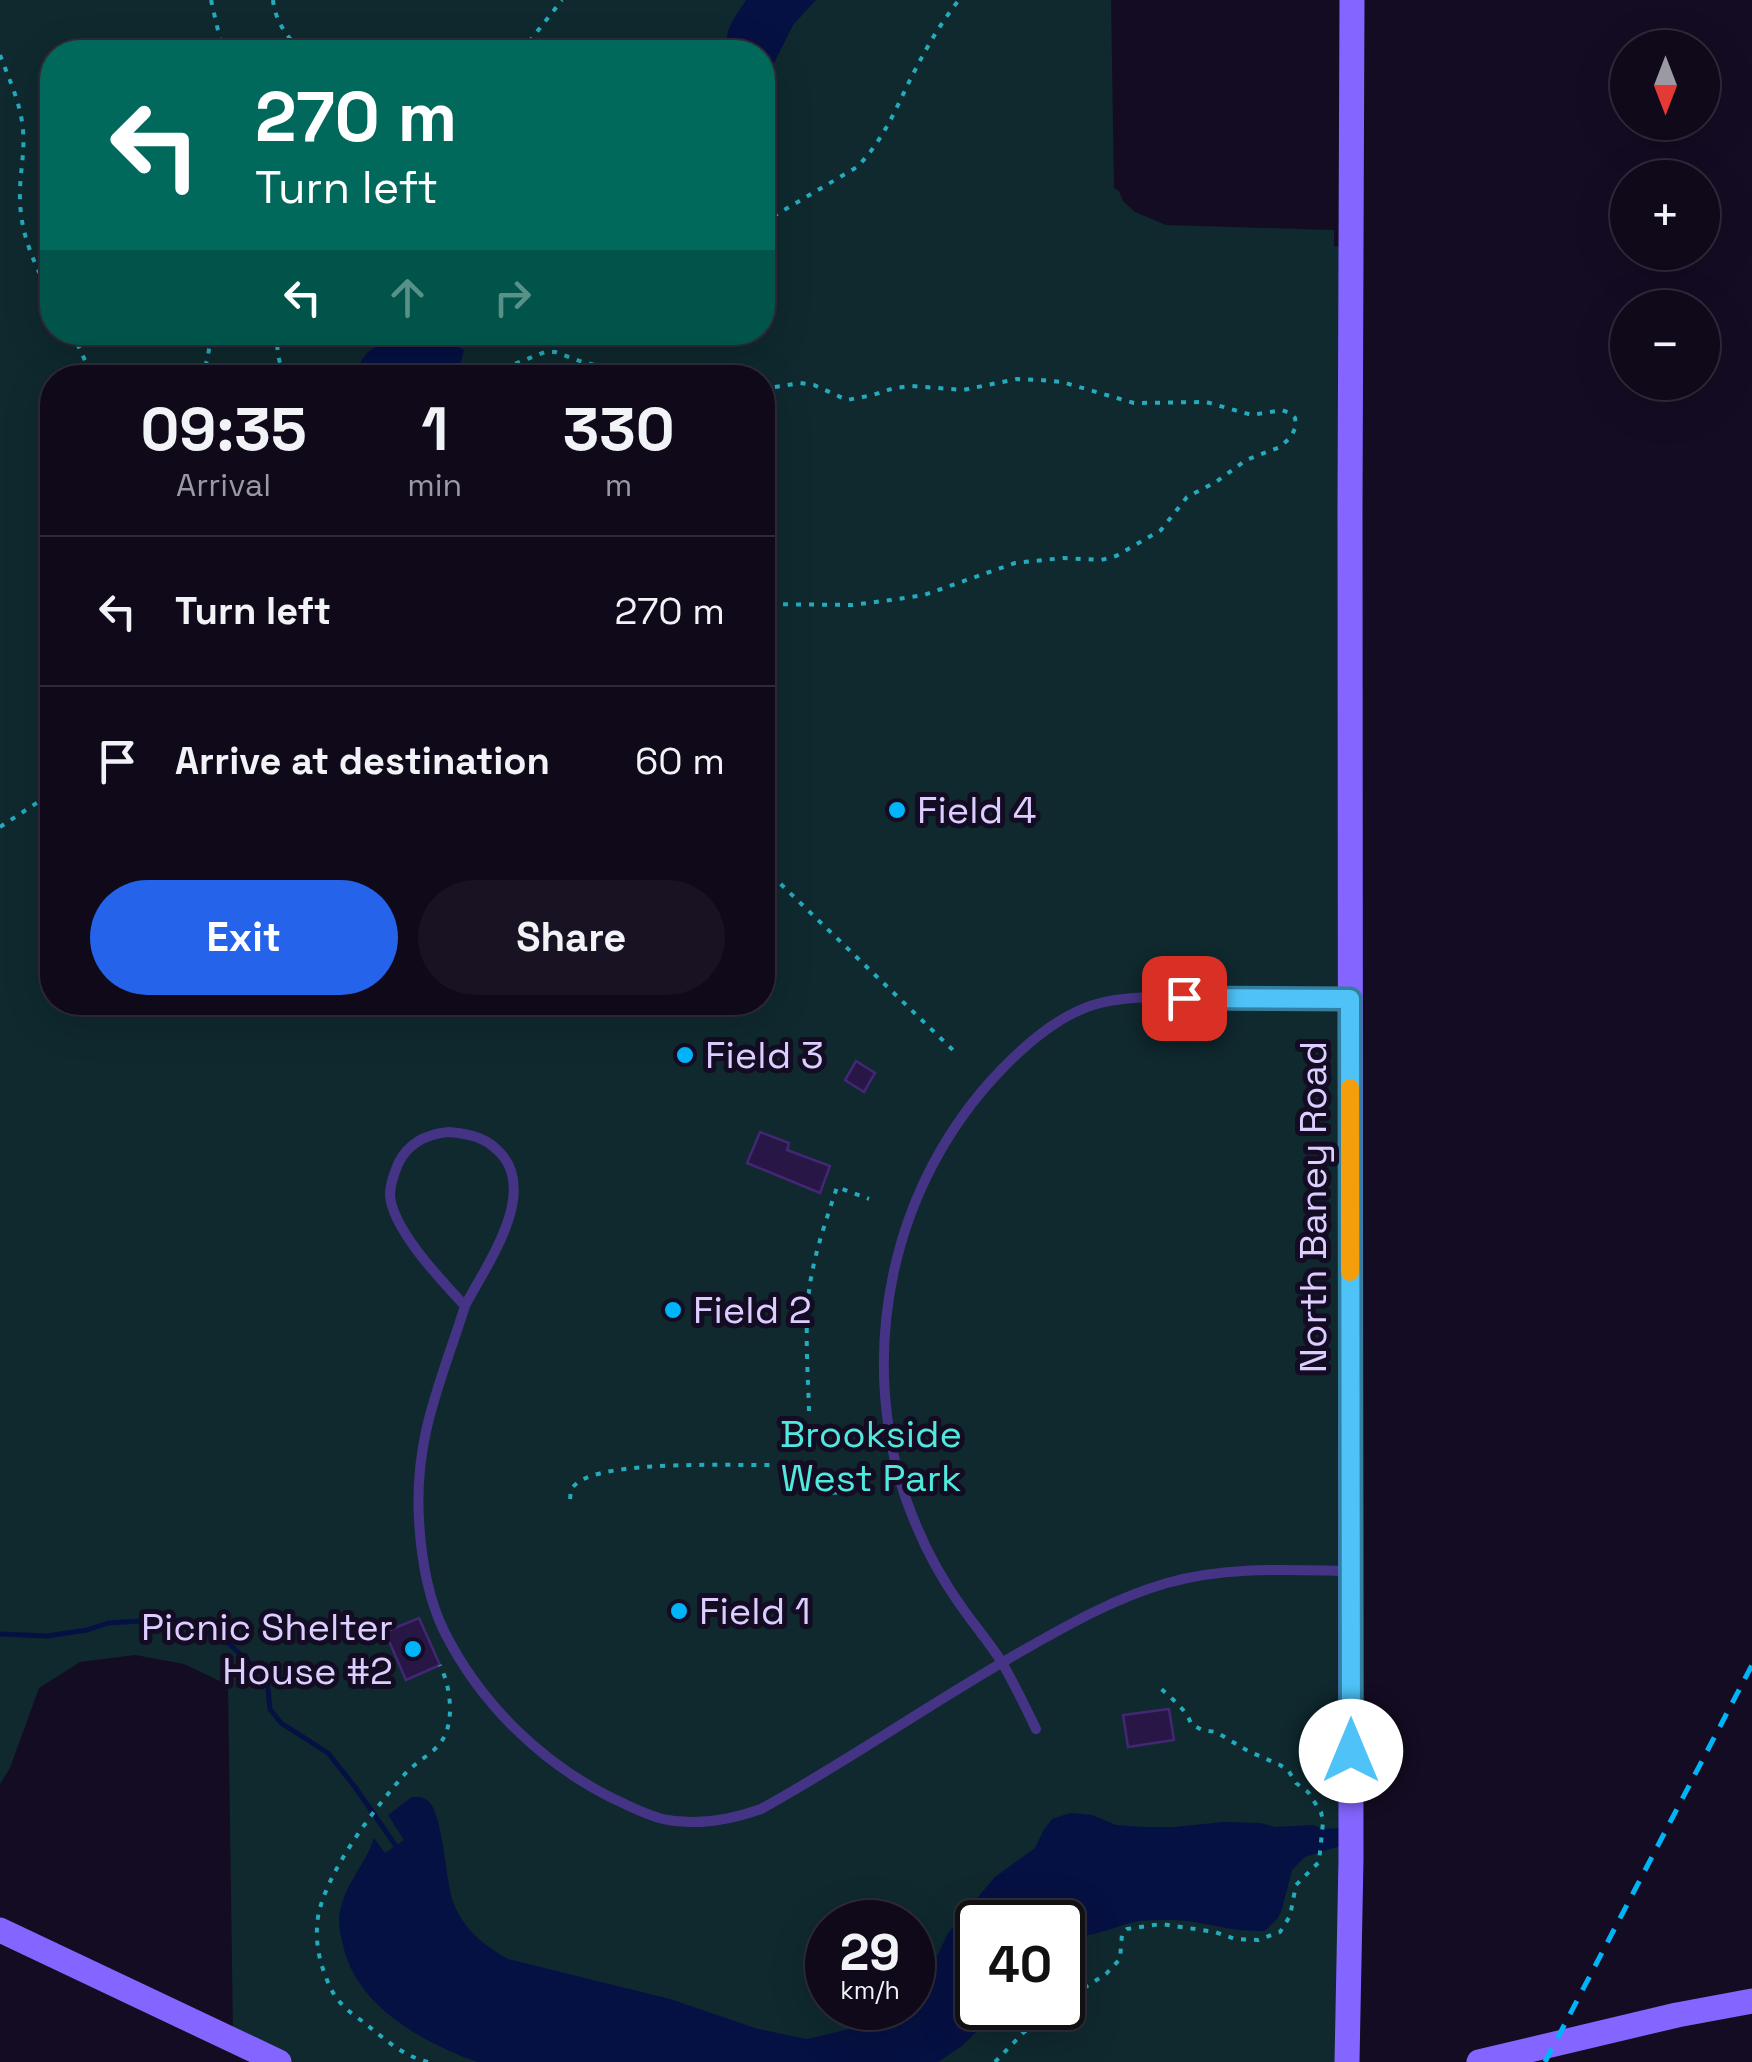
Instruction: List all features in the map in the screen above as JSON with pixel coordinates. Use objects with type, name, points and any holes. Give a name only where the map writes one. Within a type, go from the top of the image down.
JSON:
[{"type":"street","name":"North Baney Road","points":[[1346,2062],[1352,1860],[1352,0]]},
{"type":"street","points":[[0,1930],[279,2062]]},
{"type":"street","points":[[1478,2062],[1752,2001]]},
{"type":"lane","points":[[1036,1728],[1002,1662],[934,1563],[906,1500],[892,1448],[883,1361],[887,1307],[897,1254],[926,1174],[956,1127],[1014,1057],[1052,1026],[1089,1006],[1133,998],[1350,999]]},
{"type":"lane","points":[[465,1306],[414,1245],[390,1199],[392,1178],[403,1155],[412,1145],[435,1133],[466,1133],[494,1146],[507,1161],[514,1179],[514,1204],[465,1306],[428,1413],[418,1481],[419,1521],[430,1592],[444,1631],[494,1708],[530,1743],[596,1790],[660,1819],[682,1822],[743,1816],[780,1798],[1002,1662],[1090,1613],[1169,1582],[1264,1570],[1351,1571]]},
{"type":"path","points":[[211,0],[220,40]]},
{"type":"path","points":[[273,0],[290,40]]},
{"type":"path","points":[[530,40],[562,0]]},
{"type":"path","points":[[775,215],[857,167],[869,155],[933,37],[959,0]]},
{"type":"path","points":[[0,55],[23,127],[22,228],[40,274]]},
{"type":"path","points":[[512,365],[555,352],[596,365]]},
{"type":"path","points":[[775,387],[814,385],[847,400],[912,386],[964,390],[1017,380],[1042,380],[1134,403],[1206,402],[1252,415],[1282,410],[1295,418],[1296,426],[1280,446],[1246,460],[1187,497],[1161,530],[1116,556],[1015,564],[924,595],[891,600],[852,605],[775,604]]},
{"type":"path","points":[[0,827],[40,801]]},
{"type":"path","points":[[775,879],[956,1053]]},
{"type":"path","points":[[809,1411],[808,1298],[828,1214],[837,1187],[869,1199]]},
{"type":"path","points":[[570,1498],[578,1482],[629,1468],[781,1465],[804,1470],[827,1493],[852,1492]]},
{"type":"path","points":[[428,2062],[402,2053],[332,1995],[316,1940],[324,1896],[349,1848],[416,1762],[442,1742],[449,1726],[448,1688],[440,1665]]},
{"type":"path","points":[[1085,1987],[1120,1959],[1122,1934],[1127,1929],[1161,1924],[1258,1940],[1280,1932],[1290,1916],[1296,1885],[1322,1854],[1321,1812],[1288,1770],[1216,1732],[1191,1724],[1186,1711],[1159,1687]]},
{"type":"path","points":[[994,2062],[1026,2030]]},
{"type":"green space","name":"Brookside West Park","points":[[0,0],[1111,0],[1114,188],[1123,201],[1135,212],[1166,225],[1334,230],[1334,246],[1346,247],[1341,2062],[290,2062],[233,2035],[228,1685],[184,1664],[135,1655],[80,1662],[39,1688],[10,1768],[0,1784]]},
{"type":"shaded area","points":[[746,0],[816,0],[793,25],[775,61],[775,40],[727,40]]},
{"type":"shaded area","points":[[455,345],[464,350],[460,365],[360,365],[366,354],[378,346]]},
{"type":"shaded area","points":[[412,1797],[425,1799],[433,1807],[458,1913],[476,1936],[508,1959],[670,1999],[758,2029],[807,2039],[845,2030],[935,2030],[935,1960],[955,1925],[955,2030],[978,2030],[938,2062],[477,2062],[435,2044],[394,2019],[377,2004],[350,1967],[340,1931],[341,1907],[374,1838],[385,1853],[404,1840],[388,1815]]},
{"type":"shaded area","points":[[1070,1813],[1142,1827],[1223,1822],[1341,1828],[1340,1846],[1305,1857],[1292,1870],[1282,1909],[1265,1931],[1160,1920],[1132,1922],[1085,1936],[1085,1900],[976,1900],[995,1877],[1035,1848],[1052,1819]]},
{"type":"building","points":[[856,1061],[875,1073],[864,1092],[845,1080]]},
{"type":"building","points":[[760,1132],[789,1143],[787,1150],[830,1166],[820,1193],[747,1163]]},
{"type":"building","name":"Picnic Shelter House #2","points":[[419,1618],[440,1665],[406,1680],[385,1632]]},
{"type":"building","points":[[1169,1709],[1174,1740],[1128,1747],[1123,1715]]},
{"type":"waterway","points":[[0,1634],[47,1636],[108,1623],[173,1619],[226,1641],[267,1679],[270,1709],[281,1723],[328,1753],[396,1846]]},
{"type":"railway","points":[[1545,2062],[1752,1665]]},
{"type":"slow traffic","points":[[1350,1088],[1350,1272]]},
{"type":"place","name":"Field 4","points":[[897,810]]},
{"type":"place","name":"Field 3","points":[[685,1055]]},
{"type":"place","name":"Field 2","points":[[673,1310]]},
{"type":"place","name":"Field 1","points":[[679,1611]]},
{"type":"place","name":"Picnic Shelter House #2","points":[[413,1649]]},
{"type":"route","points":[[1184,998],[1350,999],[1351,1751]]}]
